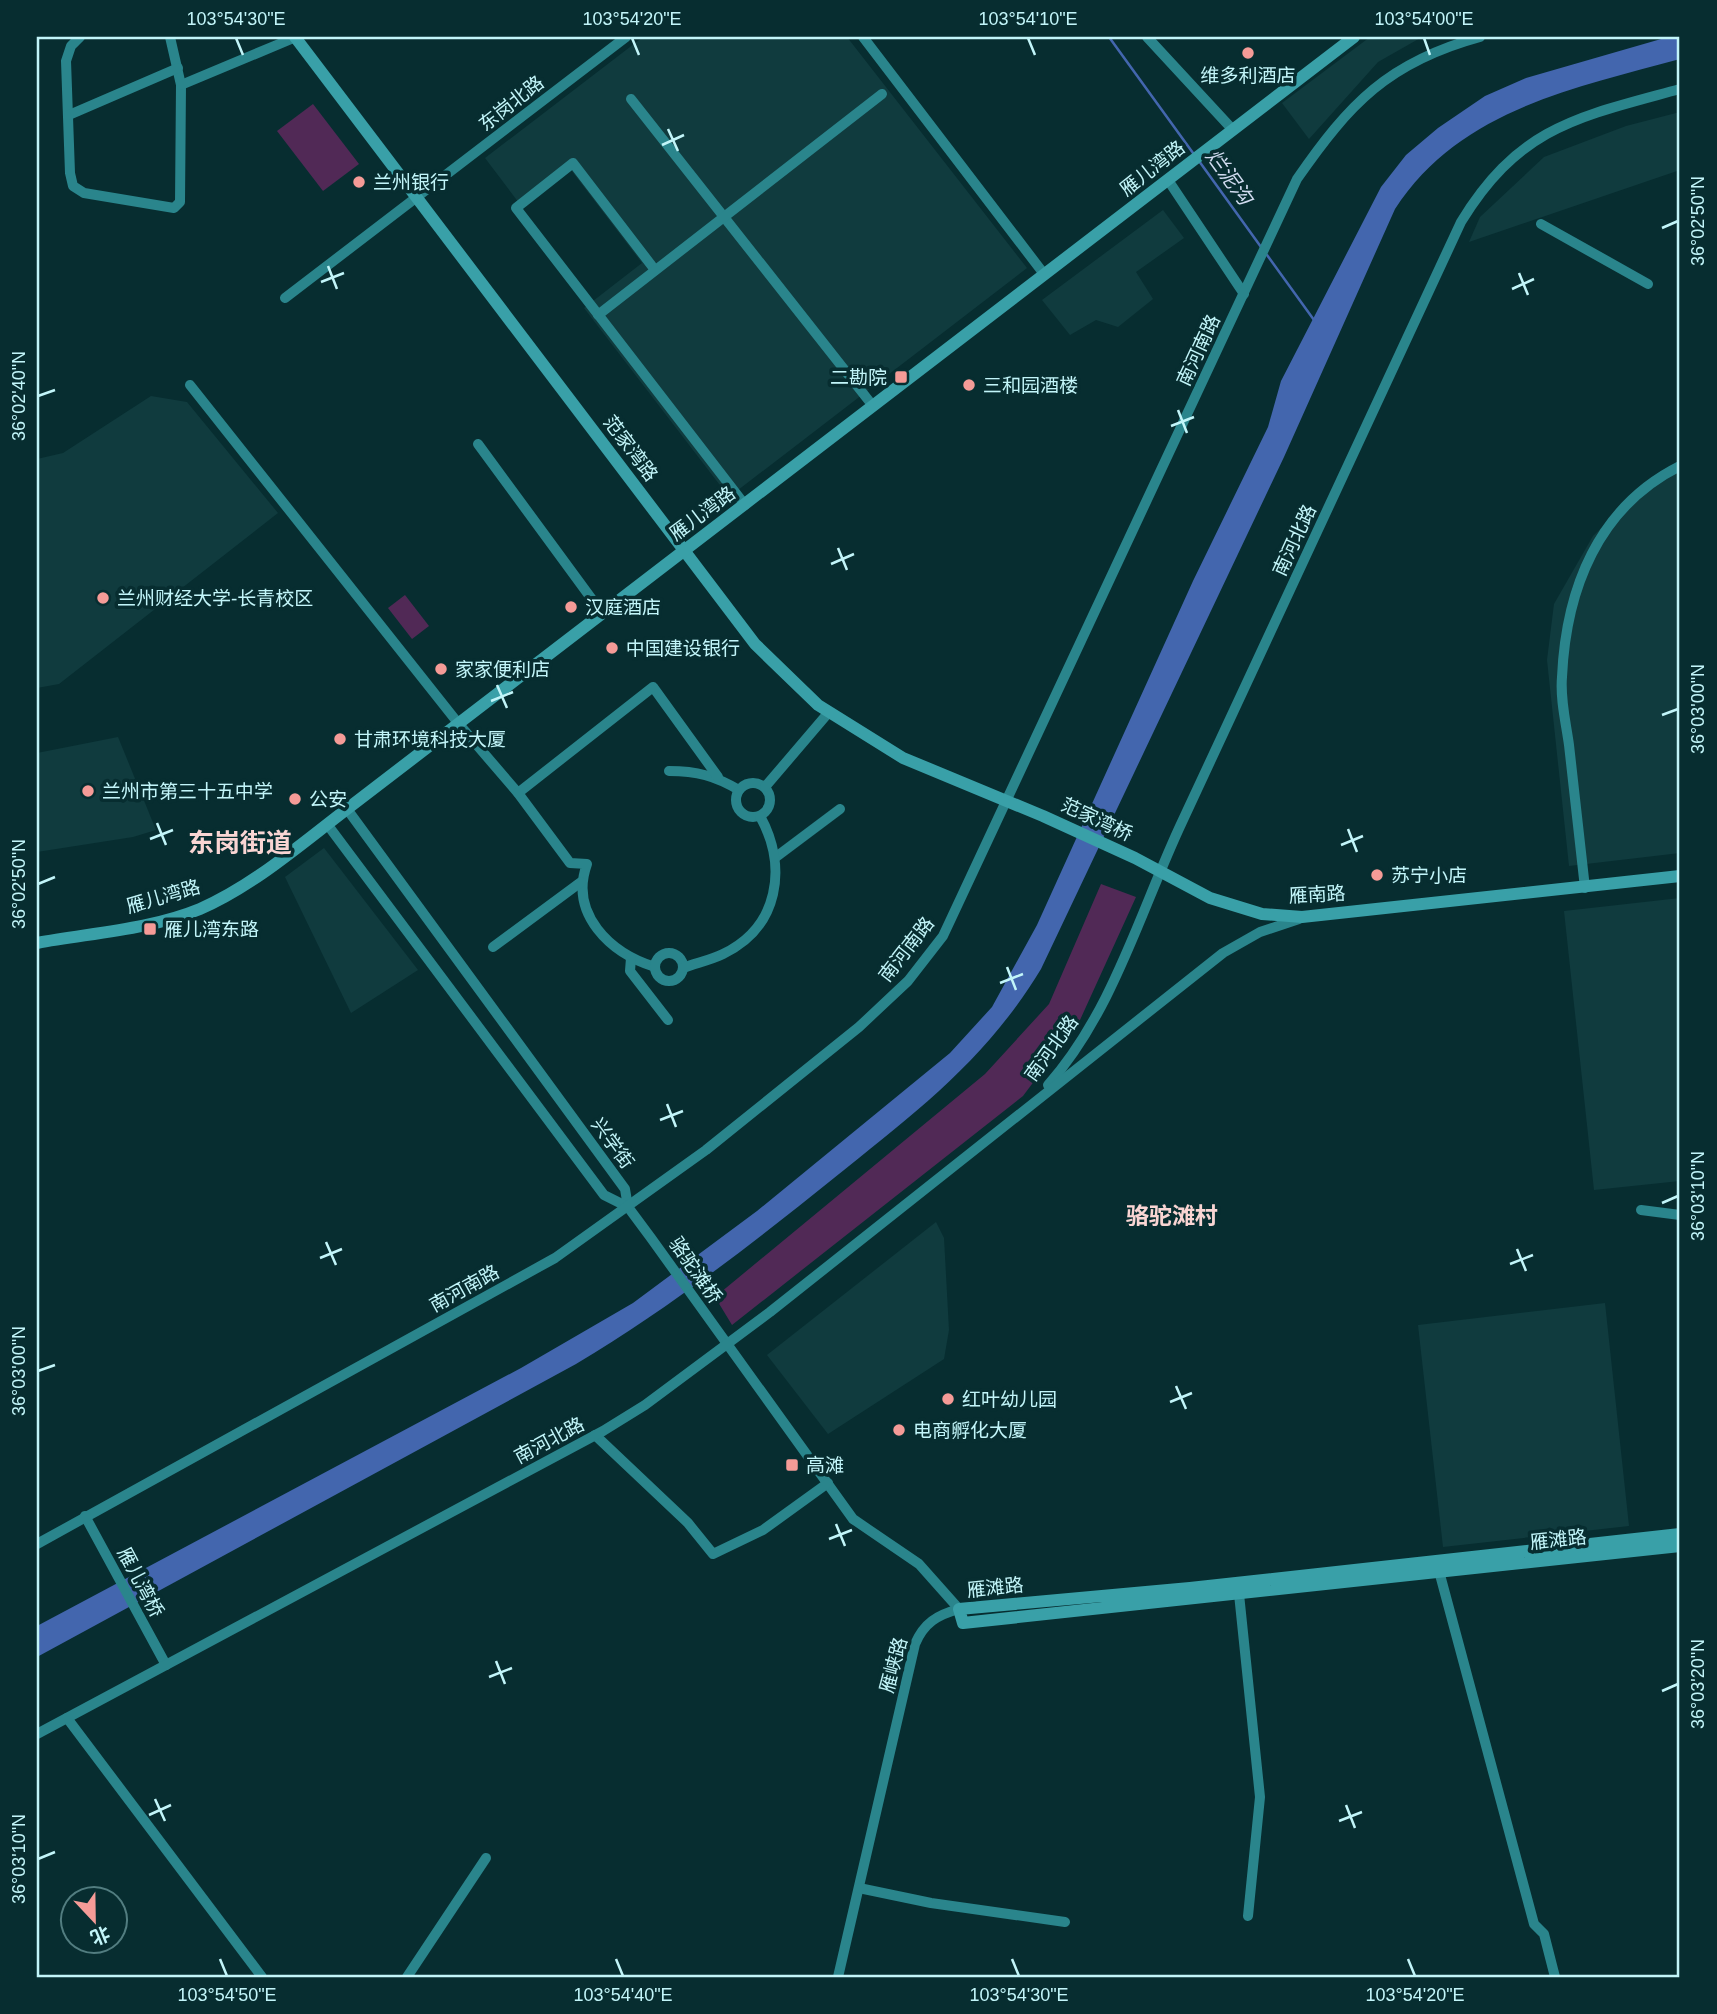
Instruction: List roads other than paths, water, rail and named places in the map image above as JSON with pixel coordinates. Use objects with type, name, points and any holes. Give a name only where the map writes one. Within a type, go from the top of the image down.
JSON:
[{"type":"main road","name":"范家湾路","points":[[296,37],[755,644],[818,705],[903,758],[1007,800]]},
{"type":"main road","name":"雁儿湾路","points":[[37,943],[158,922],[200,909],[234,891],[347,809],[1354,37]]},
{"type":"main road","name":"范家湾桥","points":[[1007,800],[1135,858]]},
{"type":"main road","name":"雁南路","points":[[1135,858],[1238,909],[1285,916],[1313,916],[1680,876]]},
{"type":"main road","name":"雁滩路","points":[[1680,1534],[1190,1588],[960,1609],[963,1623],[1680,1546]]},
{"type":"street","points":[[80,37],[71,46],[66,61],[71,180],[78,190],[174,208],[180,202],[181,85],[170,37]]},
{"type":"street","points":[[181,85],[296,37]]},
{"type":"street","name":"东岗北路","points":[[285,298],[626,37]]},
{"type":"street","points":[[863,37],[1044,274]]},
{"type":"street","points":[[1147,37],[1233,130]]},
{"type":"street","name":"南河南路","points":[[37,1544],[555,1258],[706,1150],[859,1027],[908,981],[943,936],[1297,180],[1333,127],[1364,95],[1418,60],[1480,37]]},
{"type":"street","points":[[69,115],[178,68]]},
{"type":"street","name":"南河北路","points":[[1030,1104],[1053,1079],[1093,1019],[1461,222],[1478,194],[1517,152],[1540,136],[1579,118],[1680,89]]},
{"type":"street","points":[[598,314],[882,94]]},
{"type":"street","points":[[631,99],[873,406]]},
{"type":"street","points":[[655,270],[573,163],[516,208],[745,505]]},
{"type":"street","points":[[1171,177],[1245,290]]},
{"type":"street","points":[[1541,224],[1648,284]]},
{"type":"street","points":[[190,385],[458,723],[518,793],[570,863],[587,864],[581,882],[585,907],[597,930],[614,948],[654,967],[660,978],[668,981],[680,976],[682,968],[680,960],[669,953],[658,959],[654,967]]},
{"type":"street","points":[[478,444],[602,613]]},
{"type":"street","points":[[1585,888],[1561,679],[1569,612],[1583,569],[1603,534],[1635,494],[1680,466]]},
{"type":"street","points":[[518,793],[653,687],[718,777]]},
{"type":"street","points":[[765,787],[829,712]]},
{"type":"street","points":[[669,771],[694,771],[718,777],[739,790]]},
{"type":"street","points":[[752,783],[765,787],[771,796],[770,806],[760,816],[746,816],[738,809],[736,799],[739,790],[752,783]]},
{"type":"street","name":"兴学街","points":[[347,809],[625,1189],[628,1208]]},
{"type":"street","points":[[776,857],[840,809]]},
{"type":"street","points":[[682,968],[725,953],[761,926],[773,897],[776,857],[770,835],[760,816]]},
{"type":"street","name":"兴学街","points":[[327,824],[604,1195],[628,1208]]},
{"type":"street","points":[[493,947],[581,882]]},
{"type":"street","name":"南河北路","points":[[37,1734],[595,1435],[645,1405],[728,1343],[1223,953],[1260,932],[1313,916]]},
{"type":"street","points":[[631,958],[630,971],[668,1020]]},
{"type":"street","name":"骆驼滩桥","points":[[628,1208],[728,1343]]},
{"type":"street","points":[[1641,1210],[1680,1215]]},
{"type":"street","points":[[728,1343],[853,1518],[919,1564],[960,1609]]},
{"type":"street","points":[[595,1435],[688,1523],[713,1554],[763,1530],[828,1483]]},
{"type":"street","name":"雁儿湾桥","points":[[85,1516],[166,1665]]},
{"type":"street","points":[[1439,1571],[1534,1924],[1545,1934],[1555,1977]]},
{"type":"street","points":[[1239,1594],[1261,1797],[1248,1916]]},
{"type":"street","name":"雁峡路","points":[[838,1977],[915,1644],[921,1630],[938,1615],[960,1609]]},
{"type":"street","points":[[67,1718],[262,1977]]},
{"type":"street","points":[[407,1977],[486,1858]]},
{"type":"street","points":[[859,1888],[931,1903],[1065,1922]]},
{"type":"water","points":[[1668,37],[1680,37],[1680,59],[1560,93],[1485,126],[1452,148],[1421,175],[1395,209],[1284,457],[1041,969],[1020,1001],[973,1058],[921,1107],[772,1228],[676,1299],[610,1343],[37,1657],[37,1626],[521,1368],[633,1303],[757,1211],[950,1053],[992,1007],[1037,925],[1193,581],[1268,427],[1281,381],[1381,187],[1406,155],[1438,128],[1485,96],[1526,78]]},
{"type":"waterway","name":"烂泥沟","points":[[1109,37],[1193,153]]},
{"type":"waterway","name":"烂泥沟","points":[[1199,161],[1261,247]]},
{"type":"waterway","name":"烂泥沟","points":[[1267,255],[1314,320]]},
{"type":"place","name":"维多利酒店","points":[[1248,53]]},
{"type":"place","name":"兰州银行","points":[[359,182]]},
{"type":"place","name":"二勘院","points":[[901,377]]},
{"type":"place","name":"三和园酒楼","points":[[969,385]]},
{"type":"place","name":"兰州财经大学-长青校区","points":[[103,598]]},
{"type":"place","name":"汉庭酒店","points":[[571,607]]},
{"type":"place","name":"中国建设银行","points":[[612,648]]},
{"type":"place","name":"家家便利店","points":[[441,669]]},
{"type":"place","name":"甘肃环境科技大厦","points":[[340,739]]},
{"type":"place","name":"兰州市第三十五中学","points":[[88,791]]},
{"type":"place","name":"公安","points":[[295,799]]},
{"type":"place","name":"苏宁小店","points":[[1377,875]]},
{"type":"place","name":"雁儿湾东路","points":[[150,929]]},
{"type":"place","name":"红叶幼儿园","points":[[948,1399]]},
{"type":"place","name":"电商孵化大厦","points":[[899,1430]]},
{"type":"place","name":"高滩","points":[[792,1465]]},
{"type":"district","name":"东岗街道","points":[[240,843]]},
{"type":"district","name":"骆驼滩村","points":[[1172,1216]]}]
